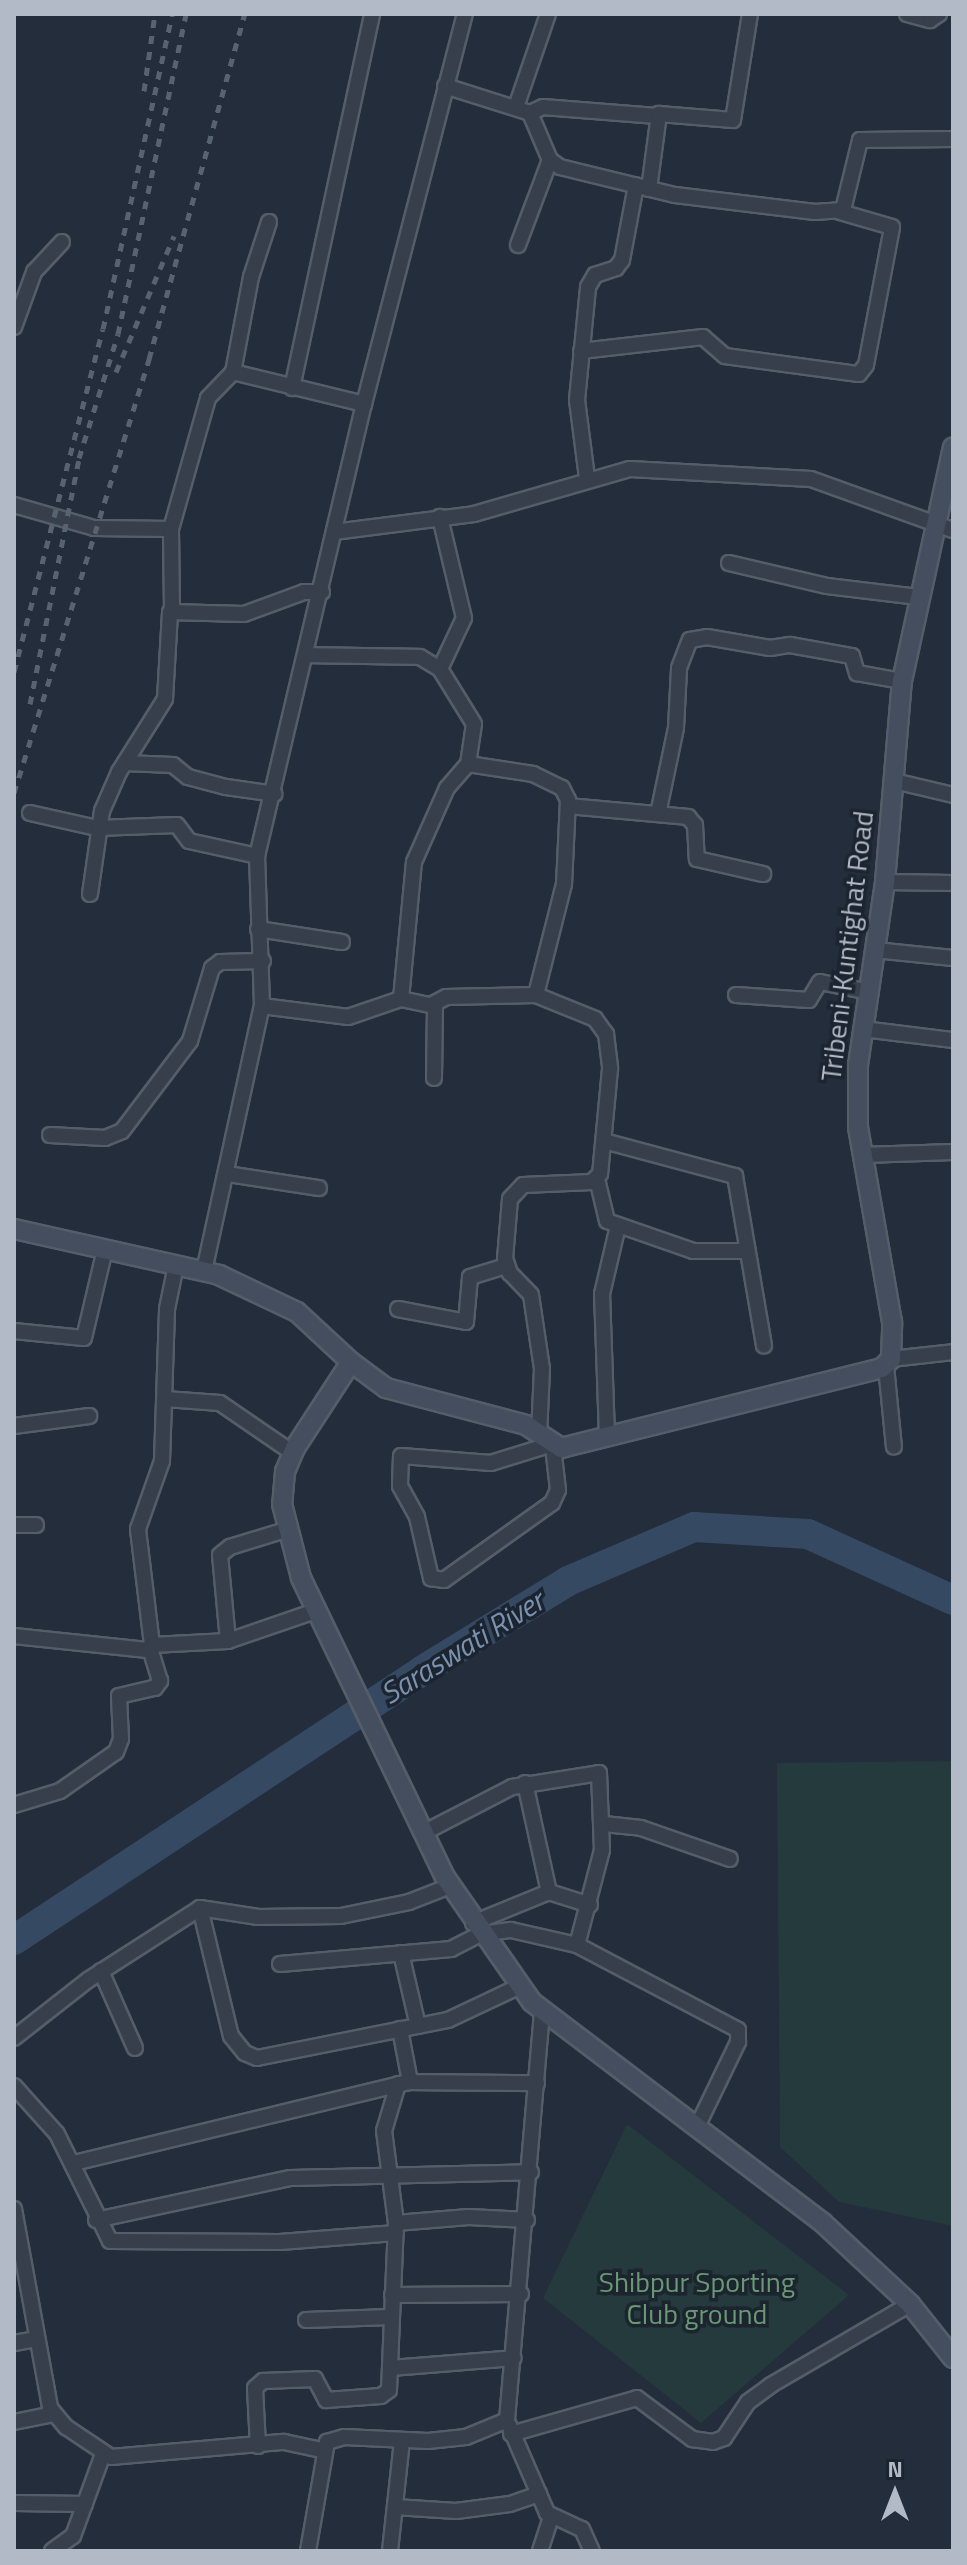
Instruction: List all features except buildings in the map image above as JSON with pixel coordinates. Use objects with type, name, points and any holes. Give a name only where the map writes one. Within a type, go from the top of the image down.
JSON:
[{"type":"main road","name":"Tribeni-Kuntighat Road","points":[[888,1362],[892,1322],[863,1155],[858,1065],[885,882],[902,681],[953,447]]},
{"type":"main road","points":[[14,1229],[204,1271],[297,1312],[351,1362],[386,1388],[526,1425],[547,1442],[607,1436],[888,1362]]},
{"type":"main road","points":[[351,1362],[293,1453],[282,1504],[315,1611],[396,1782],[450,1886],[520,1986],[542,2010],[823,2223],[910,2304],[953,2358]]},
{"type":"street","points":[[292,388],[372,14]]},
{"type":"street","points":[[204,1271],[262,1006],[263,961],[258,929],[257,856],[308,655],[364,404],[465,14]]},
{"type":"street","points":[[516,107],[548,14]]},
{"type":"street","points":[[530,113],[543,107],[733,120],[750,14]]},
{"type":"street","points":[[907,14],[930,20],[939,14]]},
{"type":"street","points":[[445,86],[530,113],[550,160],[518,245]]},
{"type":"street","points":[[587,478],[578,424],[588,287],[595,275],[616,268],[622,260],[657,116]]},
{"type":"street","points":[[840,212],[860,140],[953,139]]},
{"type":"street","points":[[550,160],[642,187],[840,212],[892,227],[866,365],[859,374],[725,356],[703,337],[581,351]]},
{"type":"street","points":[[90,894],[97,828],[125,763],[165,699],[166,627],[172,611],[171,529],[208,398],[233,372],[251,277],[269,222]]},
{"type":"street","points":[[14,327],[34,272],[62,242]]},
{"type":"street","points":[[233,372],[364,404]]},
{"type":"street","points":[[334,532],[474,514],[587,478],[630,469],[788,475],[860,495],[953,530]]},
{"type":"street","points":[[14,505],[94,528],[171,529]]},
{"type":"street","points":[[440,517],[464,618],[440,669]]},
{"type":"street","points":[[729,563],[827,586],[918,597]]},
{"type":"street","points":[[172,611],[244,614],[304,592],[322,592]]},
{"type":"street","points":[[658,814],[676,728],[679,668],[690,640],[707,637],[770,648],[790,645],[852,656],[857,673],[902,681]]},
{"type":"street","points":[[308,655],[409,654],[440,669],[473,718],[468,764],[447,788],[418,848],[401,999]]},
{"type":"street","points":[[125,763],[173,765],[188,777],[226,787],[275,794]]},
{"type":"street","points":[[468,764],[554,783],[568,806],[564,884],[536,995]]},
{"type":"street","points":[[894,781],[953,795]]},
{"type":"street","points":[[568,806],[693,820],[694,854],[702,863],[763,874]]},
{"type":"street","points":[[30,813],[97,828],[177,825],[189,841],[257,856]]},
{"type":"street","points":[[885,882],[953,883]]},
{"type":"street","points":[[258,929],[342,942]]},
{"type":"street","points":[[875,950],[953,958]]},
{"type":"street","points":[[50,1135],[105,1138],[122,1131],[190,1041],[212,968],[220,962],[263,961]]},
{"type":"street","points":[[736,995],[809,1000],[820,982],[869,992]]},
{"type":"street","points":[[262,1006],[348,1017],[401,999],[433,1004],[446,997],[536,995],[595,1019],[606,1034],[610,1069],[604,1141],[597,1179],[604,1218],[618,1226],[693,1251],[745,1251]]},
{"type":"street","points":[[433,1004],[434,1078]]},
{"type":"street","points":[[863,1029],[953,1040]]},
{"type":"street","points":[[604,1141],[735,1176],[745,1251],[764,1346]]},
{"type":"street","points":[[863,1155],[953,1152]]},
{"type":"street","points":[[227,1174],[319,1188]]},
{"type":"street","points":[[547,1442],[491,1463],[401,1456],[400,1486],[417,1517],[431,1578],[444,1580],[552,1503],[558,1490],[547,1442],[542,1369],[531,1295],[506,1266],[510,1199],[517,1188],[597,1179]]},
{"type":"street","points":[[607,1436],[602,1294],[618,1226]]},
{"type":"street","points":[[14,1331],[84,1338],[105,1249]]},
{"type":"street","points":[[14,1805],[60,1791],[116,1752],[121,1739],[119,1696],[155,1688],[160,1681],[151,1647],[138,1529],[160,1474],[167,1309],[176,1265]]},
{"type":"street","points":[[398,1309],[466,1322],[470,1277],[506,1266]]},
{"type":"street","points":[[894,1447],[888,1362],[953,1352]]},
{"type":"street","points":[[165,1399],[220,1403],[293,1453]]},
{"type":"street","points":[[14,1426],[89,1416]]},
{"type":"street","points":[[14,1525],[36,1525]]},
{"type":"street","points":[[228,1641],[220,1555],[230,1547],[289,1529]]},
{"type":"street","points":[[14,1636],[151,1647],[228,1641],[315,1611]]},
{"type":"street","points":[[423,1833],[525,1783],[599,1773],[604,1824],[599,1875],[577,1945]]},
{"type":"street","points":[[525,1783],[549,1892]]},
{"type":"street","points":[[604,1824],[641,1828],[730,1859]]},
{"type":"street","points":[[14,2038],[101,1971],[200,1908],[258,1917],[341,1916],[409,1902],[450,1886]]},
{"type":"street","points":[[280,1964],[451,1949],[477,1928],[549,1892],[590,1905]]},
{"type":"street","points":[[200,1908],[224,2018],[245,2053],[266,2057],[418,2026],[469,2013],[520,1986]]},
{"type":"street","points":[[477,1928],[524,1931],[577,1945],[738,2030],[738,2042],[697,2127]]},
{"type":"street","points":[[401,1953],[418,2026]]},
{"type":"street","points":[[101,1971],[135,2048]]},
{"type":"street","points":[[542,2010],[509,2427],[551,2518],[582,2529],[592,2551]]},
{"type":"street","points":[[258,2446],[258,2383],[313,2379],[326,2400],[381,2396],[389,2390],[396,2228],[393,2175],[384,2131],[404,2083],[400,2029]]},
{"type":"street","points":[[74,2163],[404,2083],[537,2083]]},
{"type":"street","points":[[14,2086],[57,2134],[74,2163],[96,2220],[106,2237],[117,2243],[280,2242],[469,2217],[527,2220]]},
{"type":"street","points":[[96,2220],[291,2178],[531,2172]]},
{"type":"street","points":[[14,2209],[19,2263],[54,2414],[103,2454],[120,2457],[284,2442],[322,2450]]},
{"type":"street","points":[[392,2295],[521,2294]]},
{"type":"street","points":[[308,2551],[322,2450],[333,2438],[402,2441],[466,2437],[637,2398],[692,2439],[713,2442],[724,2438],[748,2402],[771,2385],[910,2304]]},
{"type":"street","points":[[306,2320],[390,2317]]},
{"type":"street","points":[[14,2343],[36,2339]]},
{"type":"street","points":[[391,2368],[514,2358]]},
{"type":"street","points":[[14,2422],[54,2414]]},
{"type":"street","points":[[390,2551],[402,2441]]},
{"type":"street","points":[[52,2551],[73,2536],[103,2454]]},
{"type":"street","points":[[395,2507],[456,2511],[510,2504],[539,2494]]},
{"type":"street","points":[[14,2503],[85,2504]]},
{"type":"street","points":[[540,2551],[551,2518]]},
{"type":"green space","points":[[953,1761],[953,2226],[839,2202],[780,2147],[777,1763]]},
{"type":"green space","name":"Shibpur Sporting Club ground","points":[[627,2124],[849,2295],[701,2423],[543,2298]]},
{"type":"waterway","name":"Saraswati River","points":[[14,1940],[423,1670],[568,1581],[694,1527],[808,1534],[953,1600]]},
{"type":"railway","points":[[144,91],[155,14]]},
{"type":"railway","points":[[14,672],[103,329],[172,14]]},
{"type":"railway","points":[[30,704],[79,458],[118,334],[186,14]]},
{"type":"railway","points":[[14,793],[149,359],[245,14]]},
{"type":"railway","points":[[116,372],[174,236]]}]
